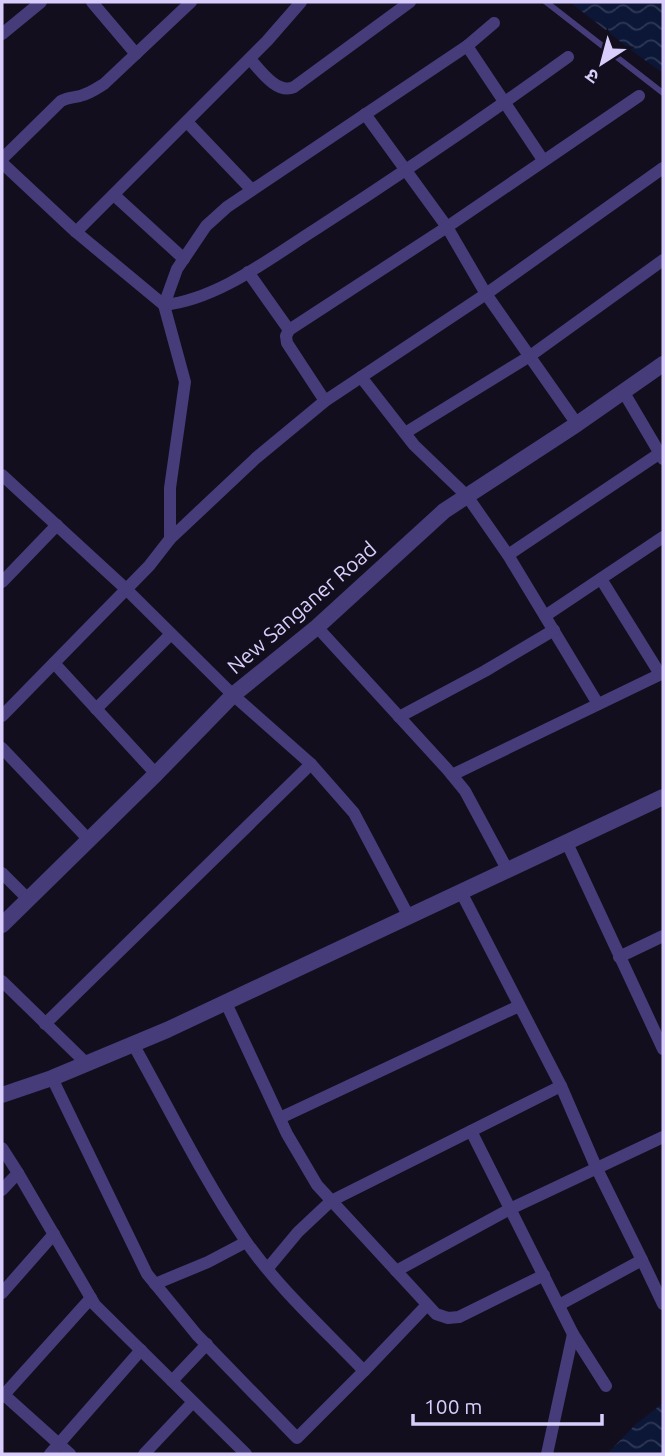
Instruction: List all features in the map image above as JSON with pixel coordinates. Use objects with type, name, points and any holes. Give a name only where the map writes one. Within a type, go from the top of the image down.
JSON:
[{"type":"street","points":[[2,34],[41,2]]},
{"type":"street","points":[[92,2],[136,54]]},
{"type":"street","points":[[76,232],[250,59],[301,2]]},
{"type":"street","points":[[250,59],[265,76],[288,90],[410,2]]},
{"type":"street","points":[[188,3],[104,84],[90,93],[61,101],[3,167],[76,232],[164,304],[201,296],[232,282],[407,170],[568,58]]},
{"type":"street","points":[[170,539],[170,488],[185,382],[164,304],[177,269],[206,226],[227,207],[467,46],[494,23]]},
{"type":"street","points":[[467,46],[543,160]]},
{"type":"street","points":[[325,401],[287,343],[289,330],[447,228],[639,96]]},
{"type":"street","points":[[365,114],[447,228],[486,294],[578,424]]},
{"type":"street","points":[[187,122],[252,190]]},
{"type":"street","points":[[2,716],[149,566],[170,539],[256,458],[325,401],[486,294],[663,167]]},
{"type":"street","points":[[114,195],[184,259]]},
{"type":"street","points":[[405,433],[530,356],[663,260]]},
{"type":"street","points":[[248,272],[289,330]]},
{"type":"street","name":"New Sanganer Road","points":[[2,925],[233,695],[317,627],[444,511],[578,424],[663,364]]},
{"type":"street","points":[[361,377],[414,445],[467,496],[508,555],[597,704]]},
{"type":"street","points":[[508,555],[662,454],[623,391]]},
{"type":"street","points":[[2,475],[126,589],[233,695],[311,764],[354,813],[409,917]]},
{"type":"street","points":[[2,582],[57,525]]},
{"type":"street","points":[[545,616],[663,537]]},
{"type":"street","points":[[452,775],[662,673],[601,579]]},
{"type":"street","points":[[317,627],[465,791],[508,870]]},
{"type":"street","points":[[400,717],[554,630]]},
{"type":"street","points":[[96,709],[171,634]]},
{"type":"street","points":[[54,663],[156,774]]},
{"type":"street","points":[[2,748],[89,840]]},
{"type":"street","points":[[46,1024],[311,764]]},
{"type":"street","points":[[2,1095],[87,1064],[226,1003],[663,797]]},
{"type":"street","points":[[567,843],[663,1049]]},
{"type":"street","points":[[2,873],[28,899]]},
{"type":"street","points":[[461,892],[561,1086],[596,1167],[663,1304]]},
{"type":"street","points":[[619,957],[663,936]]},
{"type":"street","points":[[2,981],[87,1064]]},
{"type":"street","points":[[226,1003],[280,1118],[317,1185],[436,1314],[448,1318],[459,1317],[544,1275]]},
{"type":"street","points":[[280,1118],[519,1006]]},
{"type":"street","points":[[133,1044],[219,1199],[246,1242],[279,1283],[364,1371]]},
{"type":"street","points":[[52,1078],[147,1274],[207,1344],[297,1438],[426,1305]]},
{"type":"street","points":[[268,1268],[298,1232],[331,1200],[561,1086]]},
{"type":"street","points":[[471,1131],[573,1334],[606,1386]]},
{"type":"street","points":[[396,1271],[510,1209],[663,1136]]},
{"type":"street","points":[[2,1148],[92,1298],[110,1320],[246,1454]]},
{"type":"street","points":[[2,1190],[18,1173]]},
{"type":"street","points":[[2,1293],[54,1234]]},
{"type":"street","points":[[155,1284],[208,1262],[246,1242]]},
{"type":"street","points":[[559,1305],[642,1260]]},
{"type":"street","points":[[70,1454],[2,1395],[92,1298]]},
{"type":"street","points":[[547,1454],[573,1334]]},
{"type":"street","points":[[172,1381],[207,1344]]},
{"type":"street","points":[[50,1454],[141,1350]]},
{"type":"street","points":[[144,1454],[193,1402]]},
{"type":"lane","points":[[546,2],[663,93]]},
{"type":"water","points":[[570,2],[663,3],[663,73],[635,53]]},
{"type":"water","points":[[663,1403],[663,1454],[607,1454],[635,1425]]}]
